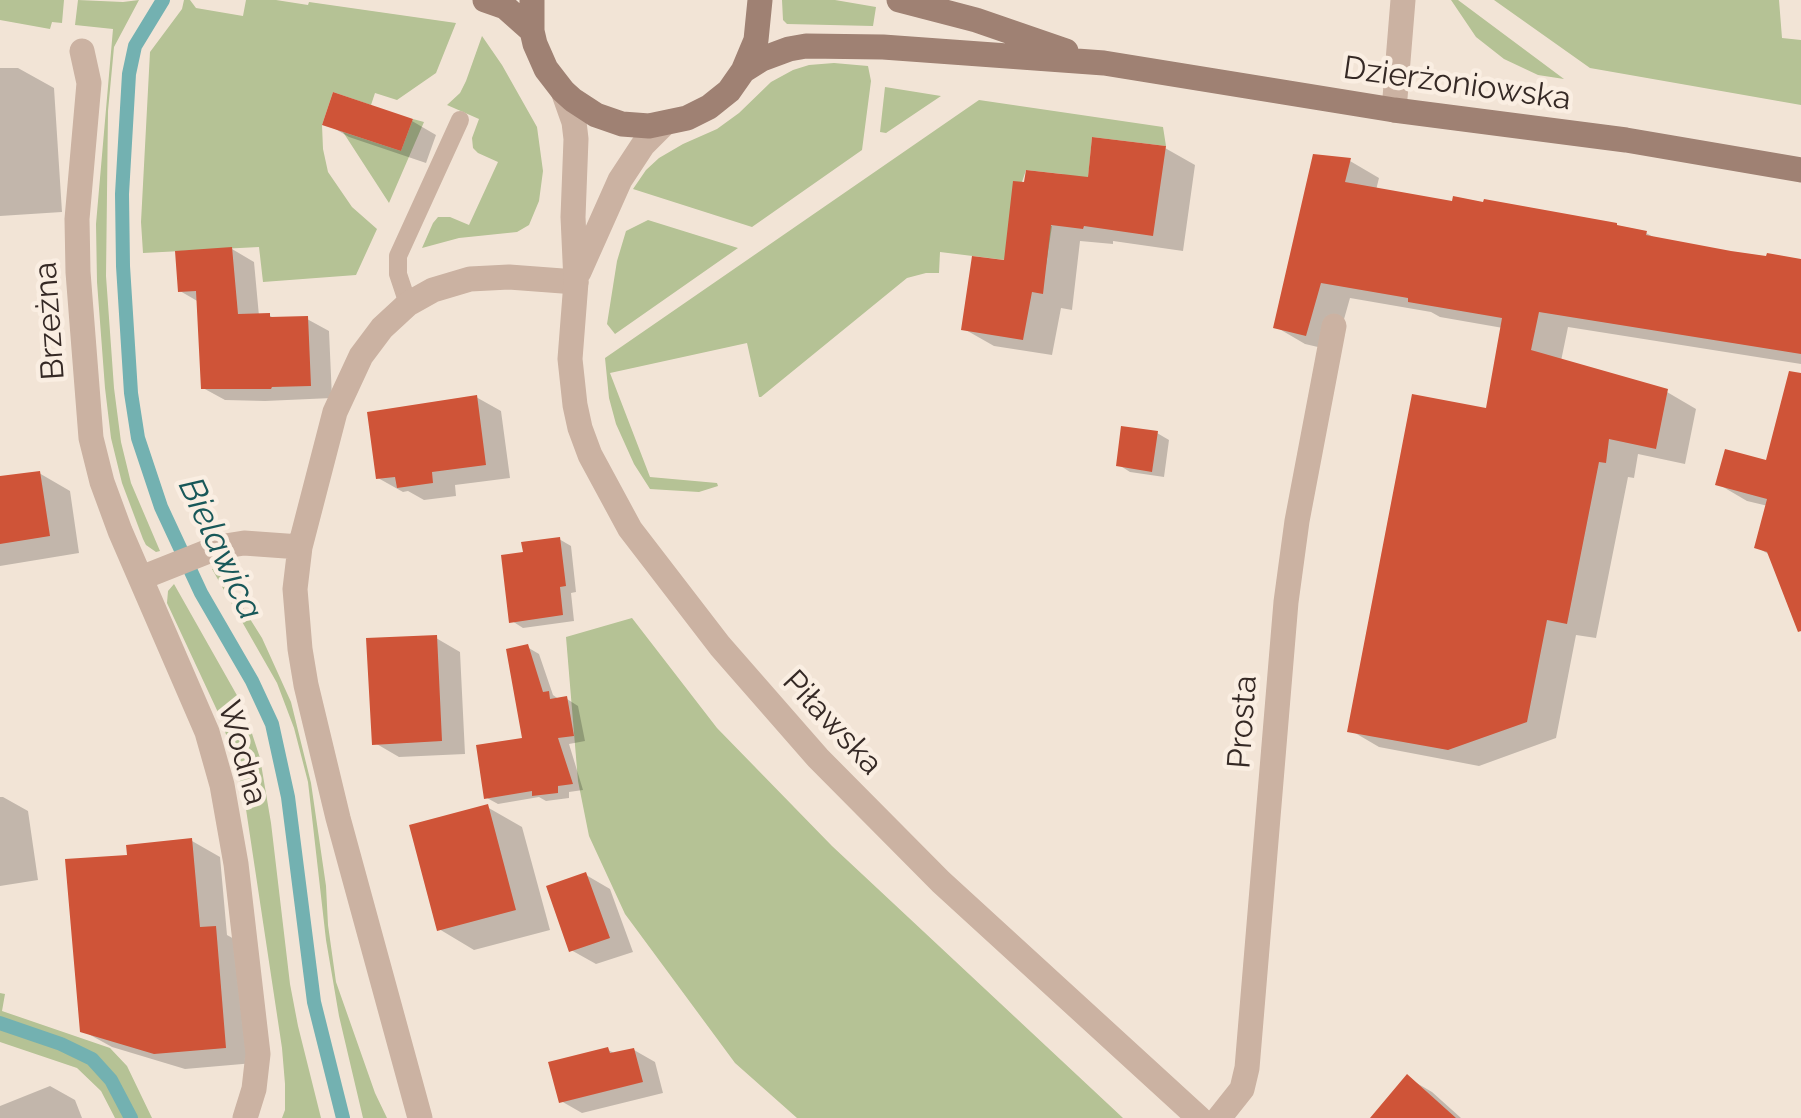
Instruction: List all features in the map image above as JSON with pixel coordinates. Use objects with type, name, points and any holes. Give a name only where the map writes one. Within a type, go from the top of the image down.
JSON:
[{"type":"main road","points":[[485,0],[504,8],[532,31]]},
{"type":"main road","points":[[532,0],[532,31],[546,69],[563,91],[584,108],[622,124],[663,125],[709,107],[729,91],[744,70],[756,40],[760,0]]},
{"type":"main road","name":"Dzierżoniowska","points":[[898,0],[976,20],[1104,63]]},
{"type":"main road","name":"Dzierżoniowska","points":[[744,70],[789,49],[806,46],[884,47],[1104,63],[1394,110],[1626,140],[1801,170]]},
{"type":"street","points":[[937,0],[976,20]]},
{"type":"street","points":[[1394,110],[1403,0]]},
{"type":"street","name":"Brzeżna","points":[[82,52],[89,83],[77,250],[89,421],[102,482],[141,578]]},
{"type":"street","name":"Piławska","points":[[563,91],[576,140],[571,379],[580,428],[601,478],[640,542],[720,646],[818,758],[941,882],[1200,1118]]},
{"type":"street","name":"Piławska","points":[[576,282],[620,180],[643,145],[663,125]]},
{"type":"street","points":[[420,1118],[306,685],[295,590],[300,547],[335,412],[361,356],[382,328],[408,304],[433,290],[470,279],[509,277],[576,282]]},
{"type":"street","name":"Prosta","points":[[1220,1118],[1242,1089],[1247,1068],[1286,602],[1300,503],[1334,326]]},
{"type":"street","points":[[141,578],[219,547],[244,543],[300,547]]},
{"type":"street","name":"Wodna","points":[[141,578],[207,732],[228,817],[258,1054],[254,1090],[245,1118]]},
{"type":"lane","points":[[408,304],[398,274],[398,256],[460,120]]},
{"type":"green space","points":[[0,0],[64,0],[62,23],[52,22],[50,29],[0,20]]},
{"type":"green space","points":[[78,0],[139,0],[114,47],[108,111],[106,276],[121,442],[131,483],[160,551],[156,552],[143,539],[122,483],[105,388],[96,224],[113,29],[75,25]]},
{"type":"green space","points":[[184,0],[190,0],[196,8],[243,16],[246,0],[276,0],[456,23],[436,73],[397,100],[375,93],[371,105],[333,92],[322,125],[328,172],[352,207],[377,229],[356,275],[263,282],[259,247],[143,253],[141,222],[150,52],[182,9]]},
{"type":"green space","points":[[782,0],[835,0],[876,7],[873,26],[787,24],[783,20]]},
{"type":"green space","points":[[1451,0],[1458,0],[1564,79],[1538,75],[1504,59],[1476,37]]},
{"type":"green space","points":[[1494,0],[1779,0],[1782,38],[1801,40],[1801,105],[1590,68]]},
{"type":"green space","points":[[482,36],[537,127],[543,171],[539,201],[529,225],[517,232],[459,238],[422,248],[438,217],[469,225],[498,162],[473,148],[472,138],[479,119],[447,105],[460,93]]},
{"type":"green space","points":[[809,65],[868,66],[871,81],[862,150],[752,227],[633,189],[659,158],[717,129],[771,82]]},
{"type":"green space","points":[[885,87],[941,96],[886,133],[880,132]]},
{"type":"green space","points":[[979,100],[1163,127],[1166,146],[1092,137],[1087,189],[1062,174],[1026,170],[1009,221],[1052,226],[1046,265],[940,252],[939,273],[907,278],[761,397],[747,343],[610,373],[650,477],[718,486],[699,492],[650,489],[616,424],[605,358]]},
{"type":"green space","points":[[413,119],[424,122],[389,203],[343,132],[401,151]]},
{"type":"green space","points":[[648,220],[738,248],[615,334],[607,324],[617,261],[626,231]]},
{"type":"green space","points":[[218,568],[262,638],[291,702],[311,783],[336,982],[387,1118],[363,1118],[339,1016],[308,782],[294,728],[277,683],[212,569]]},
{"type":"green space","points":[[174,584],[243,706],[260,758],[290,984],[321,1118],[282,1118],[282,1048],[244,796],[222,721],[167,603],[168,591]]},
{"type":"green space","points":[[632,618],[717,728],[832,846],[1123,1118],[797,1118],[735,1063],[625,914],[589,836],[578,781],[566,637]]},
{"type":"green space","points":[[0,993],[5,994],[2,1011],[110,1048],[127,1066],[152,1118],[115,1118],[101,1091],[77,1068],[0,1042]]},
{"type":"building","points":[[333,92],[413,119],[401,151],[322,125]]},
{"type":"building","points":[[1092,137],[1166,146],[1153,236],[1051,225],[1043,294],[1032,292],[1023,340],[961,330],[972,256],[1004,260],[1013,181],[1024,182],[1026,170],[1088,177]]},
{"type":"building","points":[[1313,154],[1351,158],[1345,182],[1452,201],[1453,196],[1483,202],[1484,199],[1617,223],[1647,231],[1646,235],[1801,259],[1801,354],[1539,312],[1531,350],[1668,389],[1656,449],[1609,439],[1606,463],[1599,462],[1567,624],[1547,620],[1527,722],[1448,750],[1347,732],[1412,394],[1486,408],[1502,318],[1321,283],[1306,336],[1273,328]]},
{"type":"building","points":[[232,247],[238,314],[308,316],[311,386],[201,389],[196,291],[178,292],[175,251]]},
{"type":"building","points":[[1789,371],[1801,373],[1798,632],[1767,552],[1754,548],[1767,499],[1715,485],[1725,449],[1766,460]]},
{"type":"building","points":[[477,395],[486,465],[432,472],[433,483],[397,488],[395,477],[376,479],[367,412]]},
{"type":"building","points":[[1121,426],[1158,431],[1152,472],[1116,466]]},
{"type":"building","points":[[40,471],[50,536],[0,544],[0,476]]},
{"type":"building","points":[[560,537],[566,586],[560,587],[563,615],[509,623],[501,555],[523,552],[521,542]]},
{"type":"building","points":[[437,635],[442,741],[372,745],[366,638]]},
{"type":"building","points":[[528,644],[543,692],[549,691],[550,699],[567,696],[574,736],[558,738],[573,784],[558,786],[558,793],[532,796],[532,791],[484,799],[476,745],[522,738],[506,649]]},
{"type":"building","points":[[488,804],[516,910],[437,931],[409,825]]},
{"type":"building","points":[[192,838],[200,927],[216,926],[226,1048],[154,1054],[80,1032],[65,859],[127,855],[126,845]]},
{"type":"building","points":[[586,872],[610,938],[569,952],[546,886]]},
{"type":"building","points":[[608,1047],[610,1053],[634,1048],[643,1082],[559,1103],[548,1062]]},
{"type":"building","points":[[1407,1074],[1456,1118],[1370,1118]]},
{"type":"waterway","name":"Bielawica","points":[[163,0],[135,46],[129,74],[122,194],[131,393],[138,438],[161,507],[201,593],[272,724],[288,797],[314,1002],[343,1118]]},
{"type":"waterway","points":[[0,1023],[92,1059],[111,1080],[131,1118]]}]
